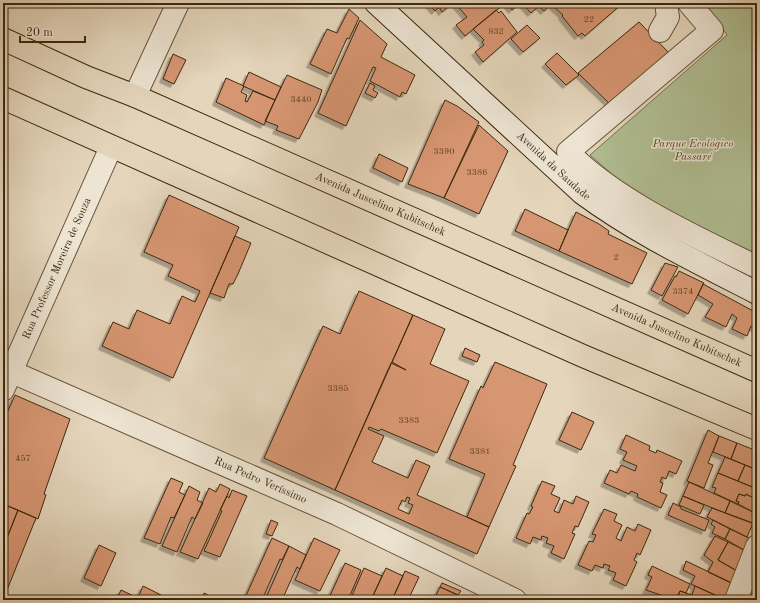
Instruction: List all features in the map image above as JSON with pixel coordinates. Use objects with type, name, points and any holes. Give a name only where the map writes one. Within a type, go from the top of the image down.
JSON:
[{"type":"main road","name":"Avenida Juscelino Kubitschek","points":[[3,39],[86,77],[135,96],[757,371]]},
{"type":"main road","points":[[3,98],[584,356],[757,429]]},
{"type":"street","points":[[135,96],[178,3]]},
{"type":"street","name":"Avenida da Saudade","points":[[376,3],[582,193],[609,213],[651,238],[757,293]]},
{"type":"street","points":[[660,31],[668,17],[666,3]]},
{"type":"street","points":[[689,3],[712,30],[568,152],[592,173],[672,225],[757,267]]},
{"type":"street","name":"Rua Professor Moreira de Souza","points":[[6,377],[111,147]]},
{"type":"street","name":"Rua Pedro Veríssimo","points":[[6,377],[338,514],[515,600]]},
{"type":"street","points":[[736,600],[757,546]]},
{"type":"green space","name":"Parque Ecológico Passaré","points":[[703,3],[757,3],[757,257],[629,189],[590,155],[727,35]]},
{"type":"building","points":[[428,3],[453,3],[442,12],[439,7],[435,11]]},
{"type":"building","points":[[455,3],[504,4],[465,36],[456,25],[467,17]]},
{"type":"building","points":[[506,3],[520,3],[512,10]]},
{"type":"building","points":[[522,3],[553,3],[544,11],[539,6],[531,13]]},
{"type":"building","points":[[554,3],[623,3],[585,36],[582,33],[578,36],[562,16],[563,15],[552,5]]},
{"type":"building","points":[[349,9],[359,18],[349,39],[347,38],[331,74],[310,64],[327,29],[337,33]]},
{"type":"building","points":[[496,10],[499,13],[501,11],[517,32],[483,62],[475,52],[484,45],[482,42],[484,40],[473,29]]},
{"type":"building","points":[[360,20],[387,44],[381,57],[415,75],[406,94],[402,92],[400,97],[370,81],[376,68],[373,67],[346,126],[318,113]]},
{"type":"building","points":[[639,22],[670,54],[611,105],[578,73]]},
{"type":"building","points":[[527,25],[540,38],[523,52],[511,39]]},
{"type":"building","points":[[557,53],[579,75],[566,85],[545,64]]},
{"type":"building","points":[[173,54],[186,60],[174,84],[163,79]]},
{"type":"building","points":[[249,72],[281,87],[275,100],[243,86]]},
{"type":"building","points":[[287,75],[322,90],[318,102],[299,139],[276,130],[278,126],[265,121]]},
{"type":"building","points":[[226,78],[244,86],[241,92],[247,95],[245,101],[247,102],[253,91],[275,100],[264,125],[216,102]]},
{"type":"building","points":[[370,83],[375,86],[373,90],[378,93],[375,98],[365,93]]},
{"type":"building","points":[[445,100],[457,106],[479,122],[444,198],[408,184]]},
{"type":"building","points":[[479,125],[508,151],[479,214],[444,198]]},
{"type":"building","points":[[379,154],[408,168],[402,182],[373,168]]},
{"type":"building","points":[[169,195],[239,227],[173,378],[102,346],[113,322],[129,329],[137,310],[170,324],[182,296],[195,302],[200,291],[168,276],[173,265],[144,252]]},
{"type":"building","points":[[525,209],[568,230],[559,251],[515,231]]},
{"type":"building","points":[[576,212],[599,224],[609,231],[608,234],[647,253],[632,284],[559,251]]},
{"type":"building","points":[[235,236],[251,243],[238,274],[233,284],[229,284],[224,298],[210,293]]},
{"type":"building","points":[[665,263],[678,267],[662,296],[651,290]]},
{"type":"building","points":[[679,271],[704,283],[688,314],[662,300]]},
{"type":"building","points":[[703,284],[757,313],[757,329],[751,326],[747,336],[732,329],[737,318],[732,314],[726,327],[705,317],[713,304],[698,295]]},
{"type":"building","points":[[359,291],[413,315],[335,490],[264,458],[323,326],[340,334]]},
{"type":"building","points":[[413,315],[445,329],[430,364],[469,381],[437,453],[381,429],[379,431],[369,427],[368,429],[384,436],[372,462],[408,478],[416,460],[430,466],[417,495],[489,527],[477,554],[335,490],[391,363],[406,370],[392,362]],"holes":[[[407,497],[410,498],[408,503],[413,505],[409,514],[398,509],[402,500],[405,502]]]},
{"type":"building","points":[[465,348],[480,355],[477,362],[462,356]]},
{"type":"building","points":[[495,362],[547,384],[513,465],[516,466],[489,527],[467,517],[485,474],[449,459],[481,386],[483,388]]},
{"type":"building","points":[[15,395],[70,419],[44,494],[46,495],[38,519],[3,504],[3,422]]},
{"type":"building","points":[[572,412],[594,422],[581,450],[559,440]]},
{"type":"building","points":[[708,430],[719,436],[708,463],[713,465],[704,488],[687,481]]},
{"type":"building","points":[[626,435],[650,446],[649,450],[656,453],[657,450],[682,461],[676,474],[669,471],[666,479],[662,477],[660,482],[663,483],[660,492],[667,495],[661,508],[637,497],[638,494],[631,491],[629,494],[604,483],[610,470],[617,473],[621,465],[635,471],[637,466],[623,460],[627,452],[620,449]]},
{"type":"building","points":[[719,436],[737,443],[731,459],[713,452]]},
{"type":"building","points":[[737,443],[757,451],[757,470],[731,459]]},
{"type":"building","points":[[725,457],[745,465],[738,481],[718,473]]},
{"type":"building","points":[[745,465],[757,470],[757,489],[738,481]]},
{"type":"building","points":[[718,473],[757,489],[757,500],[746,494],[745,496],[739,494],[736,501],[739,502],[738,504],[714,493],[716,488],[712,487]]},
{"type":"building","points":[[171,478],[183,483],[179,492],[185,495],[174,518],[171,517],[160,544],[144,538]]},
{"type":"building","points":[[542,481],[555,486],[551,494],[560,498],[554,511],[559,513],[564,500],[573,504],[576,496],[589,502],[578,527],[575,526],[572,533],[575,534],[564,559],[551,553],[554,546],[546,543],[548,538],[542,536],[541,540],[533,537],[530,544],[516,538],[527,513],[529,514],[533,507],[531,506]]},
{"type":"building","points":[[689,482],[730,501],[725,513],[683,496]]},
{"type":"building","points":[[220,484],[230,489],[198,559],[180,552],[209,488],[216,492]]},
{"type":"building","points":[[189,486],[200,492],[197,500],[203,503],[195,519],[192,517],[177,552],[162,546]]},
{"type":"building","points":[[232,490],[247,496],[220,557],[204,551],[222,511],[220,510],[227,496],[229,498]]},
{"type":"building","points":[[739,494],[745,496],[746,494],[757,500],[757,514],[738,504],[739,502],[736,501]]},
{"type":"building","points":[[683,496],[704,505],[700,514],[679,505]]},
{"type":"building","points":[[730,501],[757,514],[757,525],[725,513]]},
{"type":"building","points":[[673,503],[681,507],[681,509],[709,520],[705,531],[668,515]]},
{"type":"building","points":[[3,504],[18,510],[3,548]]},
{"type":"building","points":[[712,508],[753,523],[747,537],[707,517]]},
{"type":"building","points":[[604,509],[617,514],[614,521],[622,525],[616,538],[621,541],[627,527],[635,531],[638,524],[651,530],[640,555],[637,553],[634,560],[637,562],[626,586],[613,580],[616,573],[608,570],[610,566],[604,564],[603,568],[595,565],[592,571],[578,565],[589,541],[593,542],[596,535],[592,534]]},
{"type":"building","points":[[18,510],[36,518],[3,600],[3,548]]},
{"type":"building","points":[[271,520],[278,523],[272,536],[266,534]]},
{"type":"building","points":[[713,520],[730,529],[725,539],[712,533],[715,527],[711,524]]},
{"type":"building","points":[[730,529],[755,541],[749,553],[725,539]]},
{"type":"building","points":[[715,536],[728,542],[718,560],[737,571],[731,583],[708,572],[713,562],[704,555]]},
{"type":"building","points":[[272,538],[289,546],[282,560],[280,559],[262,600],[244,600]]},
{"type":"building","points":[[314,538],[340,550],[320,591],[295,580]]},
{"type":"building","points":[[728,542],[748,552],[737,571],[718,560]]},
{"type":"building","points":[[99,545],[116,553],[101,586],[84,578]]},
{"type":"building","points":[[289,546],[306,555],[300,569],[297,567],[282,600],[265,600]]},
{"type":"building","points":[[686,561],[734,584],[726,600],[691,584],[695,576],[683,570]]},
{"type":"building","points":[[345,563],[361,570],[348,600],[328,600]]},
{"type":"building","points":[[652,566],[690,584],[686,593],[680,591],[675,600],[646,590],[652,577],[648,575]]},
{"type":"building","points":[[364,568],[382,576],[371,600],[350,600]]},
{"type":"building","points":[[386,568],[403,576],[392,600],[371,600]]},
{"type":"building","points":[[405,571],[419,577],[408,600],[392,600]]},
{"type":"building","points":[[442,583],[461,591],[458,595],[440,587]]},
{"type":"building","points":[[752,584],[757,586],[757,600],[747,599]]},
{"type":"building","points":[[143,586],[161,595],[159,600],[116,600],[121,590],[138,598]]},
{"type":"building","points":[[695,586],[726,600],[677,600],[680,591],[692,595]]},
{"type":"building","points":[[440,587],[458,595],[456,600],[434,600]]},
{"type":"building","points":[[204,593],[218,600],[201,600]]},
{"type":"building","points":[[660,595],[675,600],[658,600]]}]
